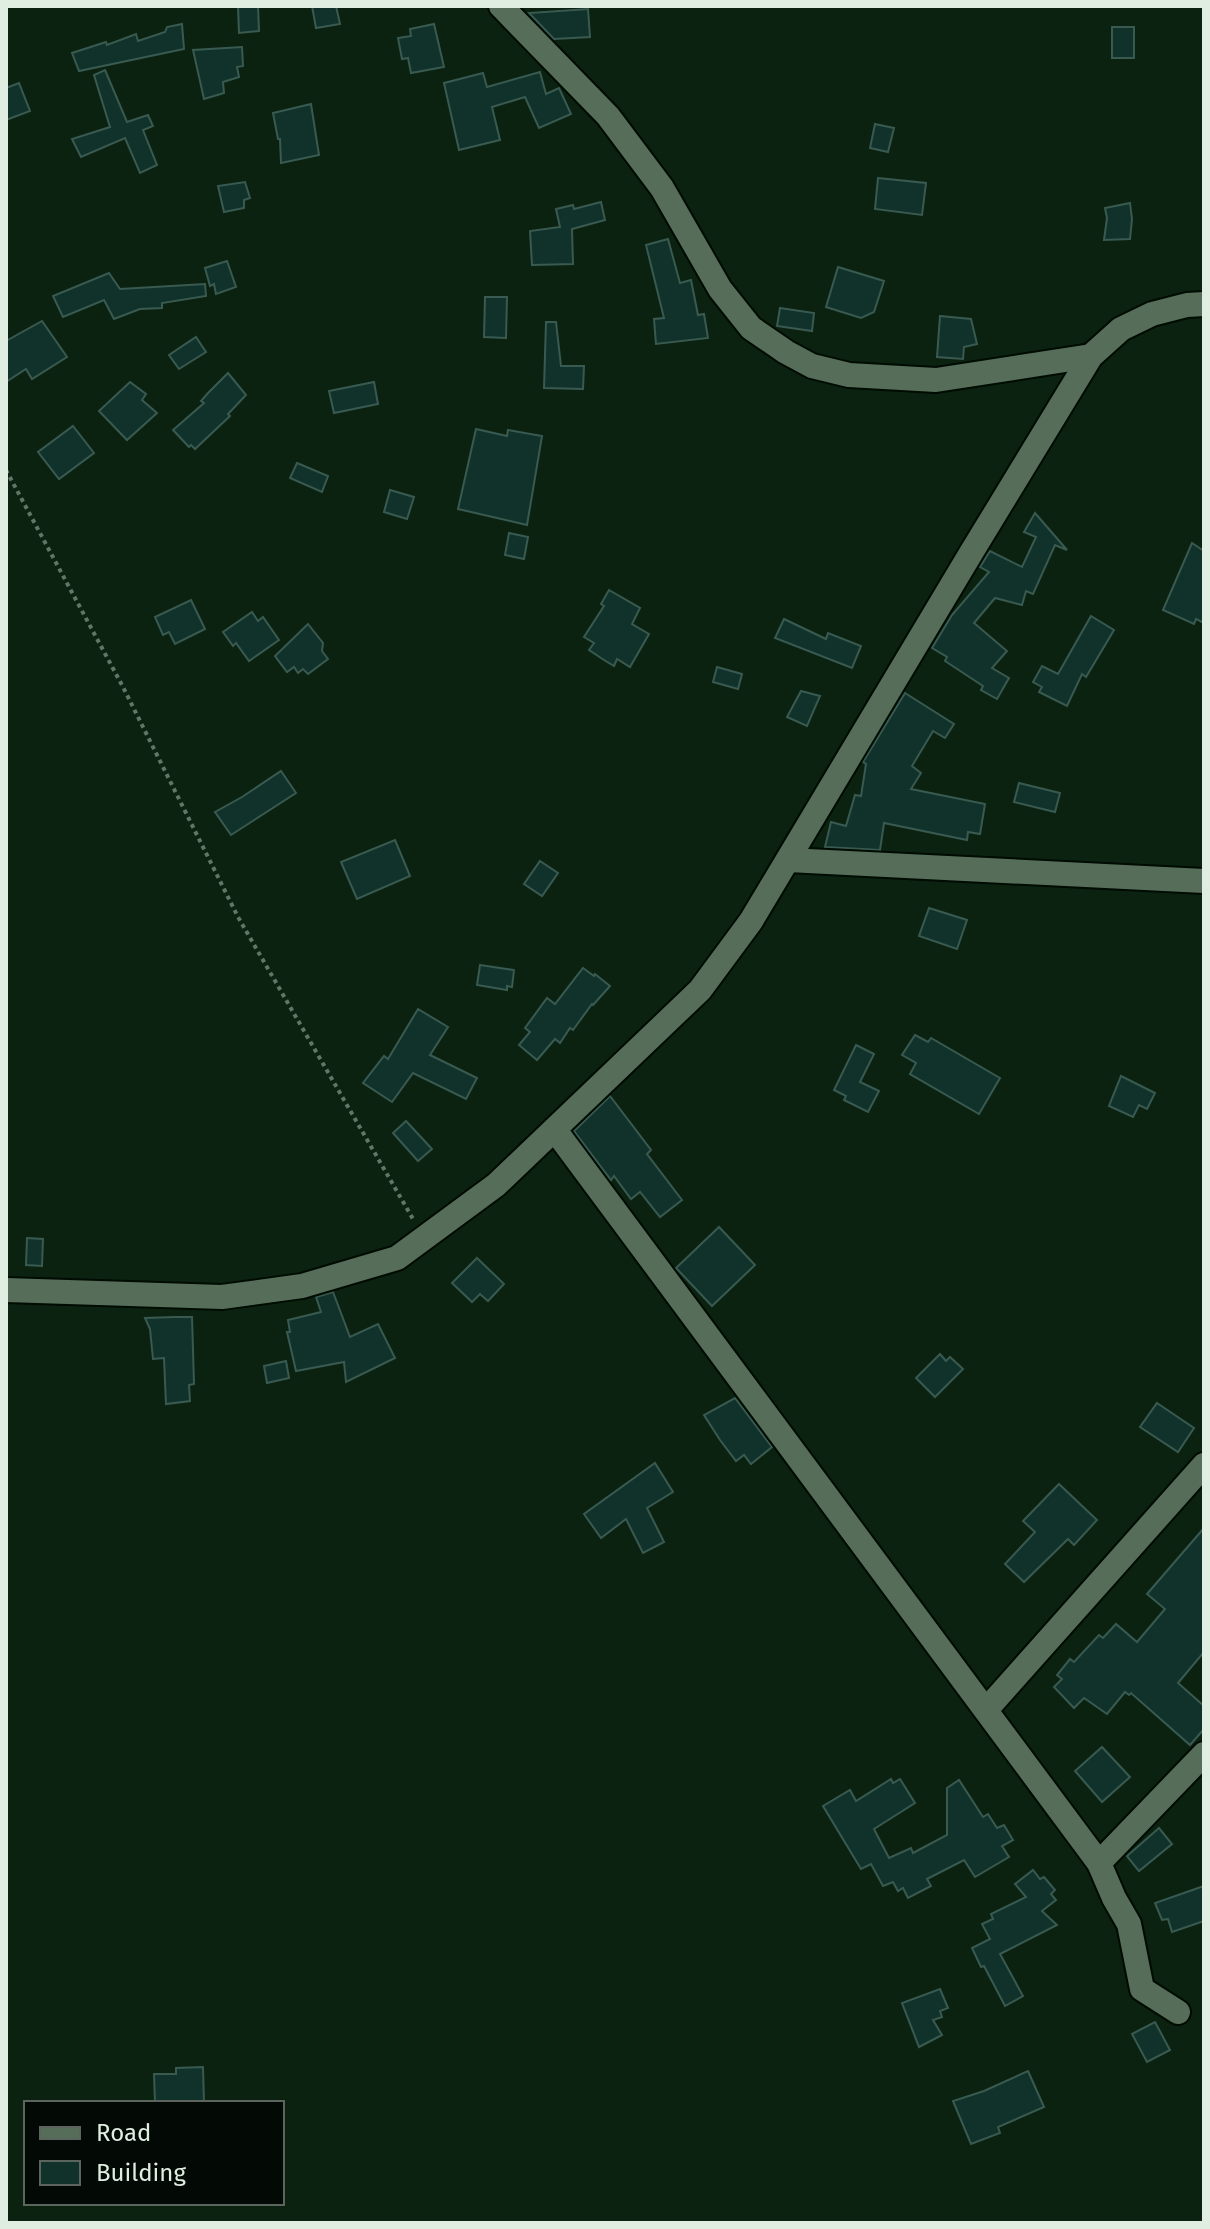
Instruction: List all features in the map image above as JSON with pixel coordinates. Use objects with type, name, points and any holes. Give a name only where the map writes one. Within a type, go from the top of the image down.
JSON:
[{"type":"street","points":[[501,6],[608,116],[662,188],[720,289],[751,328],[786,352],[812,366],[849,375],[936,380],[1091,356]]},
{"type":"street","points":[[6,1290],[222,1297],[302,1286],[397,1258],[496,1185],[700,990],[751,921],[1091,356],[1121,329],[1152,314],[1204,304]]},
{"type":"street","points":[[788,860],[1204,881]]},
{"type":"street","points":[[555,1130],[1099,1863],[1129,1924],[1142,1989],[1178,2012]]},
{"type":"street","points":[[986,1710],[1204,1465]]},
{"type":"street","points":[[1099,1863],[1204,1754]]},
{"type":"path","points":[[6,470],[123,687],[238,917],[424,1238]]},
{"type":"building","points":[[238,6],[258,6],[259,31],[239,33]]},
{"type":"building","points":[[312,6],[336,6],[340,24],[316,28]]},
{"type":"building","points":[[588,9],[590,37],[554,39],[529,13]]},
{"type":"building","points":[[182,24],[184,49],[79,71],[72,53],[136,34],[138,41],[165,32],[167,27]]},
{"type":"building","points":[[434,24],[444,67],[411,73],[408,58],[402,59],[398,38],[411,36],[410,29]]},
{"type":"building","points":[[1112,27],[1134,27],[1134,58],[1112,58]]},
{"type":"building","points":[[242,47],[243,66],[237,67],[239,77],[223,82],[224,93],[204,99],[193,50]]},
{"type":"building","points":[[105,70],[127,122],[148,115],[153,126],[143,130],[157,165],[140,173],[125,138],[81,157],[72,139],[110,127],[94,75]]},
{"type":"building","points":[[540,72],[546,94],[559,88],[571,114],[539,128],[525,97],[492,107],[500,140],[459,150],[444,83],[483,73],[487,87]]},
{"type":"building","points":[[19,83],[30,111],[6,120],[6,88]]},
{"type":"building","points":[[311,104],[319,155],[281,163],[280,139],[273,113]]},
{"type":"building","points":[[875,124],[894,128],[888,152],[870,148]]},
{"type":"building","points":[[878,178],[926,183],[922,215],[875,209]]},
{"type":"building","points":[[245,182],[250,198],[244,200],[244,208],[224,212],[218,186]]},
{"type":"building","points":[[601,202],[605,220],[572,229],[573,264],[532,265],[530,231],[560,227],[556,209],[573,205],[574,209]]},
{"type":"building","points":[[1130,203],[1130,239],[1104,240],[1105,208]]},
{"type":"building","points":[[668,239],[680,283],[691,280],[698,315],[704,314],[708,338],[656,344],[654,319],[664,318],[646,245]]},
{"type":"building","points":[[227,261],[236,287],[216,294],[214,284],[210,286],[205,268]]},
{"type":"building","points":[[838,267],[884,281],[874,312],[861,318],[826,307]]},
{"type":"building","points":[[109,273],[120,289],[205,284],[206,296],[162,303],[162,308],[140,309],[114,319],[104,300],[63,317],[53,296]]},
{"type":"building","points":[[485,297],[507,297],[506,338],[484,337]]},
{"type":"building","points":[[780,308],[814,313],[812,331],[777,326]]},
{"type":"building","points":[[940,316],[971,319],[977,344],[964,347],[963,359],[937,357]]},
{"type":"building","points":[[42,321],[67,357],[32,379],[26,369],[6,382],[6,341]]},
{"type":"building","points":[[546,322],[556,322],[561,366],[584,366],[583,389],[544,388]]},
{"type":"building","points":[[196,337],[206,352],[179,369],[169,355]]},
{"type":"building","points":[[228,373],[246,395],[228,414],[230,416],[195,449],[191,445],[189,447],[173,430],[204,403],[201,401]]},
{"type":"building","points":[[130,382],[146,394],[142,400],[157,413],[127,440],[99,411]]},
{"type":"building","points":[[374,382],[378,404],[334,413],[329,391]]},
{"type":"building","points":[[73,426],[94,453],[59,479],[38,452]]},
{"type":"building","points":[[476,429],[507,436],[508,430],[542,436],[527,525],[458,509]]},
{"type":"building","points":[[297,463],[328,476],[322,492],[290,478]]},
{"type":"building","points":[[390,490],[414,497],[407,519],[384,512]]},
{"type":"building","points":[[1035,513],[1067,550],[1055,545],[1033,594],[1026,591],[1022,605],[995,598],[974,623],[1007,651],[992,668],[1009,678],[997,699],[981,690],[983,686],[945,661],[947,657],[932,648],[952,615],[989,572],[980,567],[990,551],[1022,567],[1036,537],[1024,532]]},
{"type":"building","points":[[509,533],[528,537],[524,559],[505,555]]},
{"type":"building","points":[[1192,543],[1204,551],[1204,623],[1196,619],[1194,624],[1163,610]]},
{"type":"building","points":[[609,590],[640,608],[632,624],[649,634],[630,667],[617,659],[614,666],[604,660],[589,650],[594,643],[584,637],[604,606],[601,604]]},
{"type":"building","points":[[191,600],[205,629],[175,644],[169,632],[163,635],[155,617]]},
{"type":"building","points":[[252,612],[258,621],[263,617],[279,640],[249,661],[223,632]]},
{"type":"building","points":[[1091,616],[1114,630],[1086,677],[1082,674],[1067,706],[1039,692],[1042,687],[1033,682],[1042,666],[1058,674]]},
{"type":"building","points":[[784,619],[826,639],[828,633],[861,646],[852,668],[775,638]]},
{"type":"building","points":[[308,624],[323,643],[322,651],[328,659],[308,674],[303,669],[298,673],[294,667],[287,672],[275,656]]},
{"type":"building","points":[[717,667],[742,674],[738,689],[713,682]]},
{"type":"building","points":[[801,691],[820,696],[807,726],[787,717]]},
{"type":"building","points":[[905,693],[954,724],[945,738],[933,731],[912,766],[921,773],[911,789],[985,804],[980,834],[968,832],[967,840],[884,823],[880,850],[825,847],[831,822],[846,826],[855,795],[861,796],[866,764],[863,762]]},
{"type":"building","points":[[281,771],[296,793],[231,835],[215,812]]},
{"type":"building","points":[[1019,783],[1060,793],[1055,812],[1014,802]]},
{"type":"building","points":[[395,840],[410,876],[357,899],[341,862]]},
{"type":"building","points":[[540,861],[558,873],[542,896],[524,884]]},
{"type":"building","points":[[929,908],[967,920],[957,949],[919,936]]},
{"type":"building","points":[[480,965],[514,970],[512,987],[507,986],[507,990],[477,985]]},
{"type":"building","points":[[583,968],[610,986],[573,1030],[570,1028],[560,1043],[555,1039],[537,1060],[519,1045],[530,1032],[525,1028],[547,998],[555,1004]]},
{"type":"building","points":[[418,1009],[448,1027],[430,1055],[477,1078],[466,1099],[413,1073],[392,1102],[363,1083],[384,1056],[388,1059]]},
{"type":"building","points":[[915,1035],[928,1042],[931,1038],[1000,1078],[979,1114],[910,1074],[916,1063],[902,1055]]},
{"type":"building","points":[[856,1045],[874,1054],[860,1082],[879,1091],[868,1112],[844,1100],[846,1096],[834,1090]]},
{"type":"building","points":[[1121,1076],[1155,1093],[1147,1109],[1139,1105],[1133,1117],[1109,1106]]},
{"type":"building","points":[[610,1096],[651,1150],[647,1154],[682,1200],[660,1217],[640,1192],[631,1199],[614,1176],[611,1180],[574,1131]]},
{"type":"building","points":[[406,1121],[432,1149],[418,1161],[393,1133]]},
{"type":"building","points":[[719,1227],[755,1265],[712,1306],[676,1268]]},
{"type":"building","points":[[27,1238],[43,1239],[42,1266],[26,1265]]},
{"type":"building","points":[[477,1258],[504,1284],[488,1301],[480,1294],[472,1302],[452,1283]]},
{"type":"building","points":[[333,1292],[350,1337],[378,1324],[395,1358],[346,1382],[344,1362],[296,1371],[287,1332],[290,1332],[288,1320],[321,1312],[316,1297]]},
{"type":"building","points":[[192,1317],[194,1384],[189,1385],[190,1401],[166,1404],[164,1358],[153,1359],[150,1329],[145,1318]]},
{"type":"building","points":[[940,1354],[946,1361],[950,1357],[963,1369],[935,1397],[916,1378]]},
{"type":"building","points":[[286,1361],[289,1378],[267,1383],[264,1366]]},
{"type":"building","points":[[735,1398],[772,1447],[751,1464],[744,1455],[736,1461],[704,1415]]},
{"type":"building","points":[[1157,1403],[1194,1428],[1178,1452],[1140,1427]]},
{"type":"building","points":[[655,1463],[673,1492],[647,1508],[664,1542],[643,1553],[626,1519],[601,1538],[584,1514]]},
{"type":"building","points":[[1059,1484],[1097,1520],[1074,1545],[1068,1539],[1024,1582],[1005,1564],[1035,1532],[1023,1521]]},
{"type":"building","points":[[1204,1528],[1204,1652],[1178,1683],[1204,1706],[1204,1729],[1190,1745],[1131,1693],[1125,1692],[1107,1714],[1084,1698],[1074,1708],[1054,1687],[1062,1679],[1057,1675],[1070,1659],[1074,1662],[1099,1635],[1103,1638],[1116,1624],[1137,1642],[1165,1609],[1147,1594]]},
{"type":"building","points":[[1102,1747],[1130,1777],[1102,1802],[1075,1771]]},
{"type":"building","points":[[891,1779],[893,1783],[900,1779],[915,1803],[874,1829],[889,1858],[911,1848],[913,1853],[947,1835],[947,1788],[959,1780],[983,1817],[988,1814],[997,1828],[1004,1825],[1013,1840],[1002,1846],[1009,1857],[975,1877],[964,1860],[927,1879],[931,1886],[908,1898],[903,1888],[898,1891],[893,1882],[883,1886],[871,1864],[861,1869],[823,1806],[850,1790],[856,1801]]},
{"type":"building","points":[[1159,1828],[1172,1844],[1139,1871],[1127,1856]]},
{"type":"building","points":[[1033,1870],[1055,1890],[1051,1894],[1056,1900],[1042,1911],[1057,1925],[1000,1954],[1023,1996],[1005,2006],[972,1948],[990,1939],[982,1924],[993,1919],[991,1914],[1026,1897],[1015,1884]]},
{"type":"building","points":[[1204,1886],[1204,1921],[1172,1932],[1168,1919],[1162,1920],[1155,1903]]},
{"type":"building","points":[[940,1989],[948,2008],[940,2011],[942,2017],[933,2020],[942,2035],[919,2047],[902,2003]]},
{"type":"building","points":[[1155,2022],[1170,2050],[1147,2062],[1132,2034]]},
{"type":"building","points":[[203,2067],[204,2101],[155,2101],[154,2074],[176,2074],[176,2068]]},
{"type":"building","points":[[1028,2071],[1044,2107],[998,2127],[1000,2133],[971,2144],[953,2101]]}]
